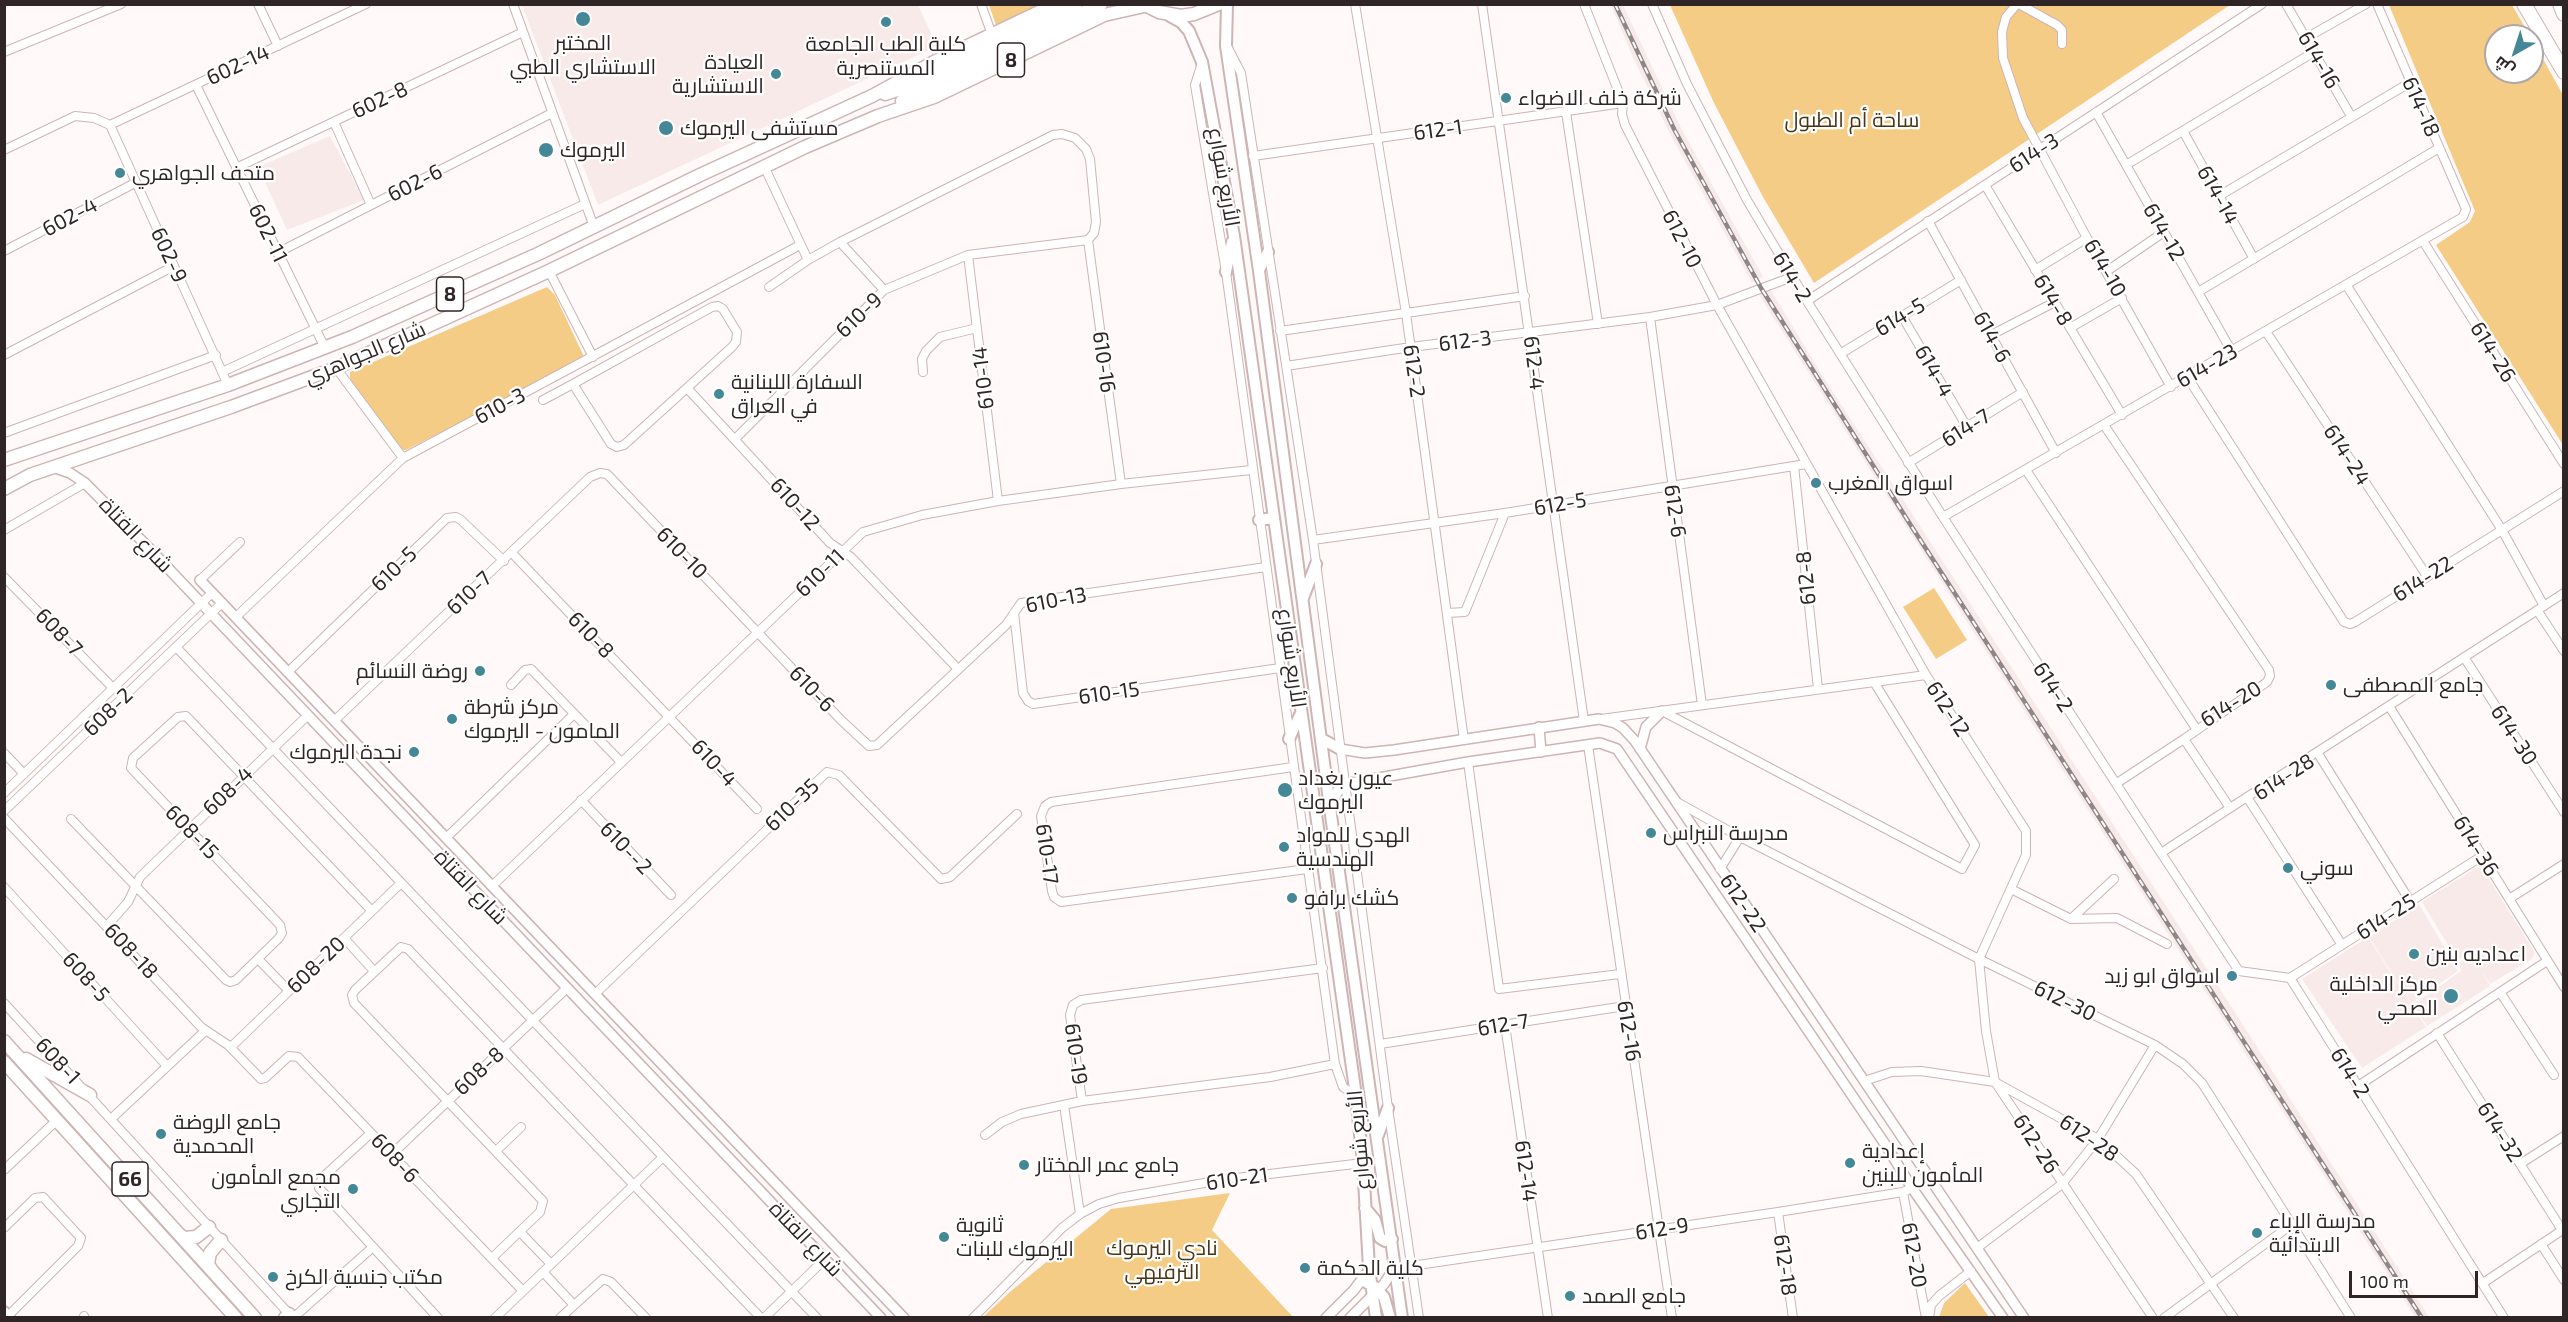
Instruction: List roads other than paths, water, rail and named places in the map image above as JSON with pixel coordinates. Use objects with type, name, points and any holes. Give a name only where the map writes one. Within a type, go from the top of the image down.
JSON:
[{"type":"highway","points":[[2524,4],[2564,72]]},
{"type":"highway","points":[[2560,4],[2564,14]]},
{"type":"main road","name":"8","points":[[872,96],[934,62],[1056,4]]},
{"type":"main road","points":[[878,116],[935,80],[1076,4]]},
{"type":"main road","points":[[872,96],[935,80],[1101,4]]},
{"type":"main road","points":[[1144,5],[1167,14],[1194,14],[1219,4]]},
{"type":"main road","name":"الأربع شوارع","points":[[1227,4],[1226,46],[1259,271],[1330,808],[1402,1317]]},
{"type":"main road","name":"8","points":[[878,116],[934,97],[1104,15],[1144,5]]},
{"type":"main road","name":"الأربع شوارع","points":[[1167,14],[1181,22],[1190,32],[1202,62],[1234,236],[1300,715],[1356,1096],[1363,1163],[1369,1268],[1375,1316]]},
{"type":"main road","name":"شارع الجواهري","points":[[8,460],[228,385],[325,348],[594,227],[700,175],[872,96]]},
{"type":"main road","name":"شارع الجواهري","points":[[4,489],[30,475],[231,407],[336,368],[549,271],[764,166],[878,116]]},
{"type":"main road","points":[[1226,272],[1234,236]]},
{"type":"main road","points":[[1259,271],[1268,252]]},
{"type":"main road","points":[[4,484],[30,475]]},
{"type":"main road","points":[[1259,520],[1273,518]]},
{"type":"main road","points":[[1303,599],[1316,564]]},
{"type":"main road","points":[[1292,648],[1300,652],[1309,647]]},
{"type":"main road","points":[[1294,672],[1304,667],[1312,673]]},
{"type":"main road","points":[[1289,740],[1300,715]]},
{"type":"main road","points":[[1322,739],[1340,749]]},
{"type":"main road","points":[[1330,808],[1337,792],[1346,784]]},
{"type":"main road","points":[[7,1045],[28,1061],[90,1095]]},
{"type":"main road","name":"66","points":[[7,1045],[255,1317]]},
{"type":"main road","name":"66","points":[[4,1062],[236,1317]]},
{"type":"main road","points":[[1378,1135],[1388,1108]]},
{"type":"main road","points":[[1365,1208],[1375,1220],[1380,1238],[1385,1241],[1392,1239]]},
{"type":"main road","points":[[180,1235],[184,1238],[196,1237],[209,1227]]},
{"type":"main road","points":[[211,1269],[208,1264],[210,1253],[221,1240]]},
{"type":"main road","points":[[1371,1288],[1390,1315]]},
{"type":"main road","points":[[1375,1316],[1382,1310],[1390,1315]]},
{"type":"street","points":[[4,52],[121,4]]},
{"type":"street","points":[[258,4],[278,46]]},
{"type":"street","points":[[513,4],[594,227]]},
{"type":"street","points":[[981,4],[992,35]]},
{"type":"street","name":"612-2","points":[[1355,4],[1406,313],[1464,740]]},
{"type":"street","name":"612-4","points":[[1482,4],[1584,721]]},
{"type":"street","name":"612-10","points":[[1584,4],[1623,103],[1622,114],[1636,150],[1716,305],[1806,464]]},
{"type":"street","name":"614-2","points":[[1652,4],[1687,84],[1741,189],[1792,277],[1943,518],[2117,783],[2160,853],[2239,971],[2290,978],[2504,1317]]},
{"type":"street","points":[[2018,4],[2057,25],[2062,30],[2062,45]]},
{"type":"street","name":"614-10","points":[[2018,4],[2006,17],[2002,32],[2003,58],[2019,108],[2039,150],[2171,387]]},
{"type":"street","name":"614-3","points":[[1807,301],[2262,4]]},
{"type":"street","name":"614-16","points":[[2286,4],[2351,117]]},
{"type":"street","points":[[2306,38],[2366,4]]},
{"type":"street","name":"614-18","points":[[2378,4],[2466,209]]},
{"type":"street","name":"602-14","points":[[110,125],[366,5]]},
{"type":"street","name":"602-8","points":[[236,168],[523,32]]},
{"type":"street","points":[[1226,46],[1241,73],[1313,540],[1388,1108],[1419,1317]]},
{"type":"street","points":[[2126,165],[2314,52]]},
{"type":"street","points":[[1202,62],[1195,85],[1226,272],[1251,470],[1335,1064],[1343,1087],[1356,1096]]},
{"type":"street","points":[[2219,196],[2410,82]]},
{"type":"street","name":"602-11","points":[[196,85],[325,348]]},
{"type":"street","name":"612-1","points":[[1253,156],[1623,103]]},
{"type":"street","points":[[1566,112],[1598,324]]},
{"type":"street","name":"614-12","points":[[2096,112],[2232,352]]},
{"type":"street","name":"602-6","points":[[278,253],[552,113]]},
{"type":"street","points":[[4,150],[75,116],[94,118],[110,125]]},
{"type":"street","points":[[334,122],[371,205]]},
{"type":"street","name":"602-9","points":[[110,125],[228,385]]},
{"type":"street","name":"614-14","points":[[2183,131],[2254,259]]},
{"type":"street","points":[[769,287],[808,260],[840,242],[1043,139],[1062,134],[1075,138],[1086,149],[1090,159],[1096,222],[1094,233],[1088,240]]},
{"type":"street","points":[[2198,292],[2439,148]]},
{"type":"street","points":[[764,166],[808,260]]},
{"type":"street","name":"602-4","points":[[4,251],[135,183]]},
{"type":"street","name":"614-8","points":[[1984,185],[2122,415]]},
{"type":"street","points":[[222,372],[585,204]]},
{"type":"street","name":"614-23","points":[[1943,518],[2347,286],[2463,217],[2466,209]]},
{"type":"street","name":"614-6","points":[[1928,221],[2056,453]]},
{"type":"street","points":[[2107,271],[2164,232]]},
{"type":"street","points":[[2036,270],[2087,238]]},
{"type":"street","name":"610-9","points":[[735,439],[884,290],[968,255],[1088,240]]},
{"type":"street","name":"610-16","points":[[1088,240],[1121,484]]},
{"type":"street","name":"614-26","points":[[2423,241],[2564,464]]},
{"type":"street","points":[[840,242],[884,290]]},
{"type":"street","name":"610-3","points":[[236,617],[403,458],[800,245]]},
{"type":"street","name":"610-14","points":[[968,255],[998,501]]},
{"type":"street","points":[[4,355],[174,266]]},
{"type":"street","points":[[549,271],[593,357]]},
{"type":"street","name":"612-3","points":[[1286,366],[1411,347],[1650,317],[1716,305],[1792,277]]},
{"type":"street","name":"614-5","points":[[1840,354],[1961,280]]},
{"type":"street","points":[[2347,286],[2502,530],[2564,651]]},
{"type":"street","name":"612-3","points":[[1280,331],[1525,296]]},
{"type":"street","points":[[2070,328],[2122,298]]},
{"type":"street","points":[[1991,335],[2055,302]]},
{"type":"street","points":[[543,400],[712,307],[718,306],[723,309],[736,329],[736,342],[624,445],[617,447],[611,444],[573,384]]},
{"type":"street","name":"614-4","points":[[1902,316],[1967,427]]},
{"type":"street","name":"612-6","points":[[1650,317],[1702,705]]},
{"type":"street","points":[[923,372],[922,359],[926,351],[940,337],[977,328]]},
{"type":"street","name":"614-24","points":[[2267,333],[2427,576]]},
{"type":"street","points":[[4,432],[216,355]]},
{"type":"street","points":[[336,368],[403,458]]},
{"type":"street","name":"614-22","points":[[2188,378],[2344,622],[2350,624],[2564,491]]},
{"type":"street","name":"610-12","points":[[687,388],[830,543],[854,560],[957,668]]},
{"type":"street","name":"614-7","points":[[1908,463],[2023,393]]},
{"type":"street","name":"614-20","points":[[2026,470],[2197,730],[2267,682],[2270,676],[2269,670],[2104,425]]},
{"type":"street","name":"612-5","points":[[1313,540],[1505,513],[1806,464]]},
{"type":"street","name":"612-12","points":[[1806,464],[1926,675],[2026,831],[2026,855],[1979,959]]},
{"type":"street","name":"612-8","points":[[1794,466],[1818,689]]},
{"type":"street","name":"شارع الفتاة","points":[[53,467],[70,473],[85,483],[881,1317]]},
{"type":"street","name":"610-11","points":[[492,886],[863,532],[891,522],[998,501],[1121,484],[1251,470]]},
{"type":"street","name":"610-7","points":[[334,721],[590,477],[596,474],[607,474]]},
{"type":"street","name":"610-10","points":[[607,474],[758,633]]},
{"type":"street","points":[[4,530],[85,483]]},
{"type":"street","points":[[1447,613],[1465,612],[1505,513]]},
{"type":"street","name":"610-5","points":[[288,672],[447,518],[459,518],[504,561]]},
{"type":"street","points":[[200,580],[240,542]]},
{"type":"street","name":"610-8","points":[[512,553],[670,716]]},
{"type":"street","name":"610-13","points":[[867,745],[877,745],[957,668],[1006,625],[1021,603],[1266,567]]},
{"type":"street","name":"608-7","points":[[4,576],[113,688]]},
{"type":"street","name":"شارع الفتاة","points":[[200,580],[904,1317]]},
{"type":"street","name":"608-2","points":[[4,792],[212,593]]},
{"type":"street","points":[[2317,752],[2564,593]]},
{"type":"street","name":"608-2","points":[[4,811],[222,603]]},
{"type":"street","name":"610-15","points":[[1014,613],[1023,693],[1026,699],[1034,704],[1280,668]]},
{"type":"street","name":"610-6","points":[[758,633],[867,745]]},
{"type":"street","points":[[176,647],[817,1317]]},
{"type":"street","name":"614-30","points":[[2464,657],[2564,812]]},
{"type":"street","points":[[511,685],[525,670],[531,669],[573,715],[621,762]]},
{"type":"street","points":[[1340,749],[1365,753],[1926,675]]},
{"type":"street","points":[[1662,711],[1962,869],[1975,845],[1874,682]]},
{"type":"street","name":"614-36","points":[[2389,705],[2564,987]]},
{"type":"street","points":[[1640,749],[1646,727],[1662,711]]},
{"type":"street","name":"608-15","points":[[71,819],[228,981],[236,980],[281,935],[280,925],[133,771],[131,764],[133,758],[183,715],[189,718],[372,911]]},
{"type":"street","name":"608-4","points":[[107,926],[128,902],[140,877],[308,715]]},
{"type":"street","points":[[446,838],[573,715]]},
{"type":"street","name":"610-4","points":[[670,716],[757,809]]},
{"type":"street","name":"612-22","points":[[1599,719],[1615,723],[1623,728],[1640,749],[2024,1317]]},
{"type":"street","points":[[1539,727],[1541,752]]},
{"type":"street","points":[[2117,783],[2197,730]]},
{"type":"street","points":[[2184,739],[2230,808]]},
{"type":"street","name":"612-22","points":[[1346,784],[1468,762],[1588,745],[1605,744],[1613,747],[1623,756],[1887,1147],[1912,1188],[2003,1317]]},
{"type":"street","name":"612-16","points":[[1588,745],[1672,1317]]},
{"type":"street","name":"614-28","points":[[2342,945],[2247,797],[2317,752],[2410,901]]},
{"type":"street","points":[[4,753],[24,774]]},
{"type":"street","name":"612-7","points":[[1468,762],[1499,989],[1620,974]]},
{"type":"street","name":"610-17","points":[[1293,767],[1051,802],[1043,809],[1041,816],[1052,891],[1054,897],[1061,902],[1307,868]]},
{"type":"street","name":"610-35","points":[[595,994],[827,772],[840,775],[941,879],[950,877],[1017,814]]},
{"type":"street","points":[[2160,853],[2247,797]]},
{"type":"street","name":"610--2","points":[[581,800],[671,895]]},
{"type":"street","name":"612-30","points":[[1674,800],[1740,837],[1979,959],[2155,1045],[2183,1064],[2202,1083],[2351,1317]]},
{"type":"street","points":[[410,822],[421,812]]},
{"type":"street","name":"608-18","points":[[4,818],[205,1030],[231,1047],[262,1079]]},
{"type":"street","points":[[1720,869],[1740,837]]},
{"type":"street","name":"614-25","points":[[2290,978],[2482,855]]},
{"type":"street","points":[[2509,899],[2564,864]]},
{"type":"street","points":[[2071,919],[2114,879]]},
{"type":"street","name":"608-20","points":[[231,1047],[401,883]]},
{"type":"street","name":"608-5","points":[[4,887],[167,1066]]},
{"type":"street","points":[[2011,889],[2071,919],[2117,918],[2167,944]]},
{"type":"street","points":[[344,938],[374,971]]},
{"type":"street","points":[[492,1258],[542,1210],[543,1201],[354,1003],[353,992],[398,948],[408,949],[762,1317],[825,1259]]},
{"type":"street","points":[[258,959],[289,991]]},
{"type":"street","points":[[1864,1081],[1892,1072],[1921,1071],[1995,1082],[1986,1032],[1979,959]]},
{"type":"street","points":[[2358,1086],[2547,960]]},
{"type":"street","name":"610-19","points":[[1323,968],[1076,1002],[1070,1015],[1082,1101],[1270,1077],[1335,1064]]},
{"type":"street","name":"608-8","points":[[391,1155],[567,988]]},
{"type":"street","points":[[2500,992],[2553,1075]]},
{"type":"street","name":"608-1","points":[[4,1003],[290,1317]]},
{"type":"street","name":"612-7","points":[[1380,1044],[1625,1006]]},
{"type":"street","name":"612-14","points":[[1505,1025],[1548,1317]]},
{"type":"street","points":[[111,1119],[205,1030]]},
{"type":"street","name":"614-32","points":[[2437,1033],[2563,1230]]},
{"type":"street","points":[[1977,1248],[2062,1184],[2098,1139],[2155,1045]]},
{"type":"street","name":"608-6","points":[[262,1079],[287,1058],[298,1057],[523,1291]]},
{"type":"street","points":[[654,1079],[666,1068]]},
{"type":"street","name":"612-28","points":[[1995,1082],[2098,1139],[2136,1174],[2234,1317]]},
{"type":"street","name":"612-26","points":[[1995,1082],[2153,1317]]},
{"type":"street","points":[[985,1134],[1011,1117],[1082,1101]]},
{"type":"street","points":[[973,1317],[1080,1214],[1064,1105]]},
{"type":"street","points":[[4,1170],[57,1120]]},
{"type":"street","points":[[496,1151],[521,1127]]},
{"type":"street","points":[[371,1133],[321,1178],[319,1184],[323,1194],[438,1317]]},
{"type":"street","points":[[2520,1164],[2564,1136]]},
{"type":"street","points":[[1887,1147],[1901,1137]]},
{"type":"street","points":[[495,1317],[663,1157]]},
{"type":"street","name":"610-21","points":[[1080,1214],[1119,1198],[1227,1179],[1363,1163]]},
{"type":"street","name":"612-9","points":[[1411,1266],[1778,1212],[1903,1192],[1912,1188]]},
{"type":"street","name":"612-20","points":[[1903,1192],[1928,1317]]},
{"type":"street","points":[[4,1227],[34,1198],[43,1197],[81,1238],[78,1246],[7,1315]]},
{"type":"street","name":"612-18","points":[[1778,1212],[1793,1317]]},
{"type":"street","points":[[2164,1317],[2291,1225]]},
{"type":"street","points":[[2482,1283],[2563,1230]]},
{"type":"street","points":[[520,1232],[550,1264]]},
{"type":"street","points":[[2541,1244],[2564,1280]]},
{"type":"street","points":[[290,1317],[373,1247]]},
{"type":"street","points":[[1326,1317],[1371,1288],[1395,1266]]},
{"type":"street","points":[[1928,1317],[1931,1305],[1939,1296],[1971,1271]]},
{"type":"street","points":[[543,1272],[573,1304]]},
{"type":"street","points":[[560,1317],[600,1280],[606,1279],[612,1282],[646,1317]]},
{"type":"street","points":[[1350,1317],[1371,1288]]},
{"type":"railway","points":[[1615,4],[1674,129],[1761,288],[1910,524],[2422,1318]]},
{"type":"place","name":"المختبر الاستشاري الطبي","points":[[583,19]]},
{"type":"place","name":"كلية الطب الجامعة المستنصرية","points":[[886,22]]},
{"type":"place","name":"العيادة الاستشارية","points":[[776,74]]},
{"type":"place","name":"شركة خلف الاضواء","points":[[1506,98]]},
{"type":"place","name":"مستشفى اليرموك","points":[[666,128]]},
{"type":"place","name":"اليرموك","points":[[546,150]]},
{"type":"place","name":"متحف الجواهري","points":[[120,173]]},
{"type":"place","name":"السفارة اللبنانية في العراق","points":[[719,394]]},
{"type":"place","name":"اسواق المغرب","points":[[1816,483]]},
{"type":"place","name":"روضة النسائم","points":[[480,671]]},
{"type":"place","name":"جامع المصطفى","points":[[2331,685]]},
{"type":"place","name":"مركز شرطة المامون - اليرموك","points":[[452,719]]},
{"type":"place","name":"نجدة اليرموك","points":[[414,752]]},
{"type":"place","name":"عيون بغداد اليرموك","points":[[1285,790]]},
{"type":"place","name":"مدرسة النبراس","points":[[1651,833]]},
{"type":"place","name":"الهدى للمواد الهندسية","points":[[1284,847]]},
{"type":"place","name":"سوني","points":[[2288,868]]},
{"type":"place","name":"كشك برافو","points":[[1292,898]]},
{"type":"place","name":"اعداديه بنين","points":[[2414,954]]},
{"type":"place","name":"اسواق ابو زيد","points":[[2232,976]]},
{"type":"place","name":"مركز الداخلية الصحي","points":[[2451,996]]},
{"type":"place","name":"جامع الروضة المحمدية","points":[[161,1134]]},
{"type":"place","name":"إعدادية المأمون للبنين","points":[[1850,1163]]},
{"type":"place","name":"جامع عمر المختار","points":[[1024,1165]]},
{"type":"place","name":"مجمع المأمون التجاري","points":[[353,1189]]},
{"type":"place","name":"مدرسة الإباء الابتدائية","points":[[2257,1233]]},
{"type":"place","name":"ثانوية اليرموك للبنات","points":[[944,1237]]},
{"type":"place","name":"كلية الحكمة","points":[[1305,1268]]},
{"type":"place","name":"مكتب جنسية الكرخ","points":[[273,1277]]},
{"type":"place","name":"جامع الصمد","points":[[1570,1296]]},
{"type":"park label","name":"ساحة أم الطبول","points":[[1852,120]]},
{"type":"park label","name":"نادي اليرموك الترفيهي","points":[[1162,1260]]}]
